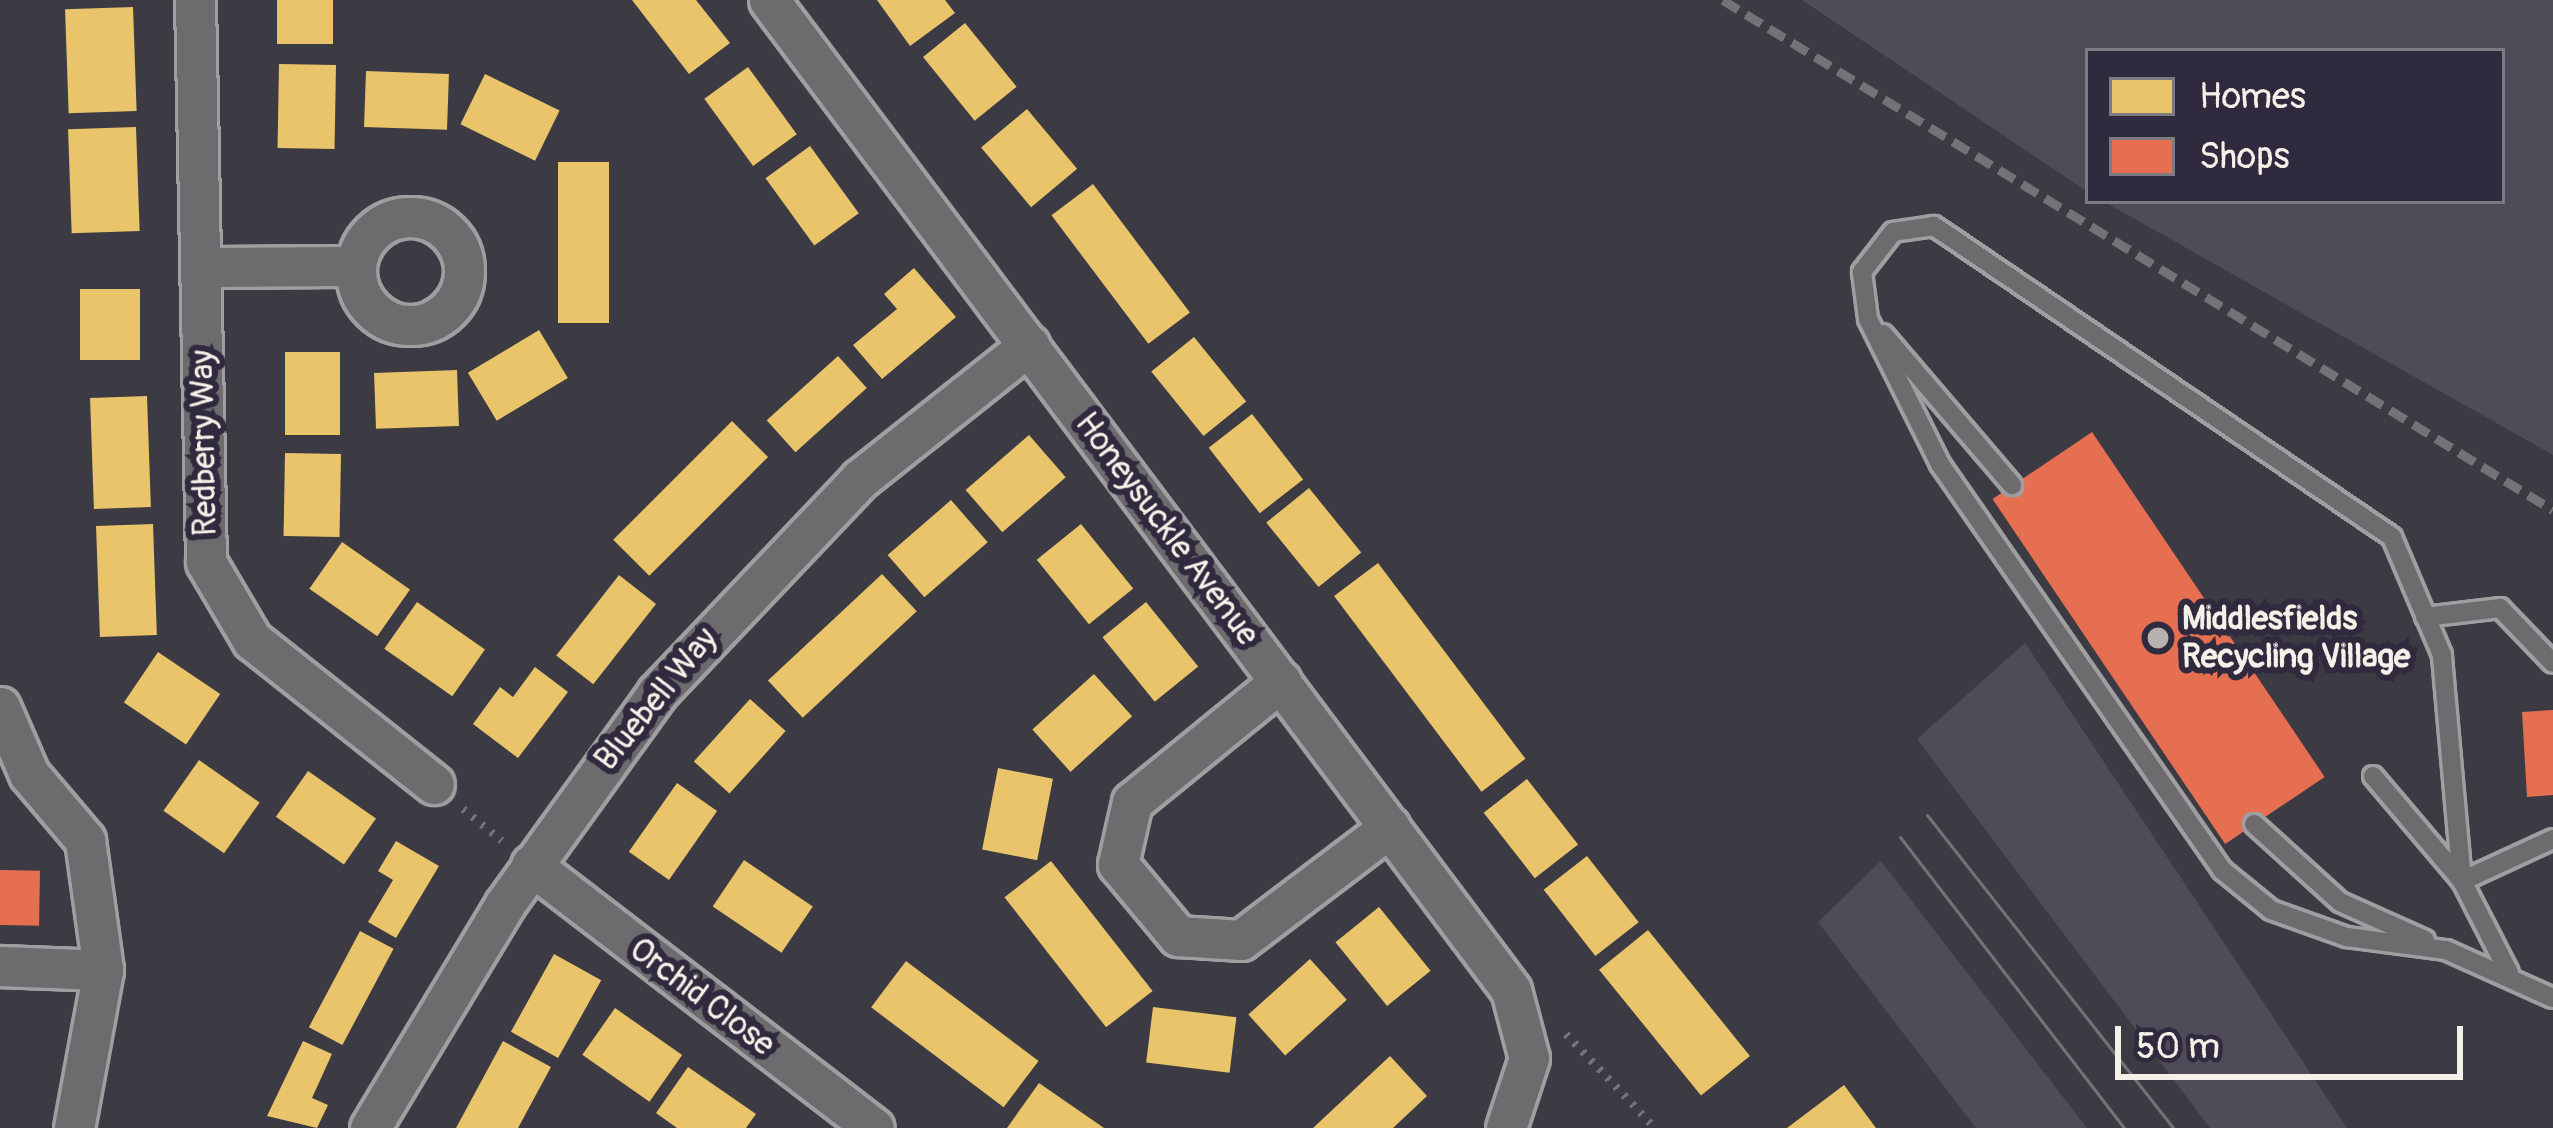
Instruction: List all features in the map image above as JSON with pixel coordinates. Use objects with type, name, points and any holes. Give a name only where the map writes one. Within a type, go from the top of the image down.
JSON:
[{"type":"street","name":"Redberry Way","points":[[195,0],[206,562],[216,590],[252,640],[434,784]]},
{"type":"street","name":"Honeysuckle Avenue","points":[[770,0],[1511,990],[1526,1022],[1526,1072],[1506,1128]]},
{"type":"street","points":[[201,267],[356,266]]},
{"type":"street","name":"Bluebell Way","points":[[370,1128],[531,865],[729,608],[860,479],[1029,345]]},
{"type":"street","points":[[1281,681],[1132,802],[1118,864],[1178,936],[1241,940],[1390,827]]},
{"type":"street","points":[[0,707],[29,774],[85,839],[103,970],[74,1128]]},
{"type":"street","name":"Orchid Close","points":[[531,865],[874,1128]]},
{"type":"street","points":[[0,966],[103,970]]},
{"type":"lane","points":[[2446,950],[2290,917],[2222,870],[1940,464],[1868,319],[1862,272],[1893,232],[1934,226],[2392,537],[2425,616],[2460,780],[2462,881]]},
{"type":"lane","points":[[1868,319],[2012,485]]},
{"type":"lane","points":[[2425,616],[2500,608],[2553,663]]},
{"type":"lane","points":[[2373,776],[2462,881],[2509,973]]},
{"type":"lane","points":[[2254,824],[2340,902],[2509,973],[2553,998]]},
{"type":"lane","points":[[2462,881],[2553,839]]},
{"type":"path","points":[[434,784],[531,865]]},
{"type":"path","points":[[1511,990],[1607,1066],[1655,1128]]},
{"type":"shaded area","points":[[1802,0],[2553,0],[2553,455],[2108,204],[2505,204],[2505,48],[2085,48],[2085,190]]},
{"type":"shaded area","points":[[2025,643],[2347,1128],[2210,1128],[1917,739]]},
{"type":"shaded area","points":[[1881,861],[2087,1128],[1976,1128],[1818,922]]},
{"type":"building: Homes","points":[[277,0],[333,0],[333,44],[277,44]]},
{"type":"building: Homes","points":[[632,0],[696,0],[730,43],[689,74]]},
{"type":"building: Homes","points":[[877,0],[945,0],[955,13],[910,46]]},
{"type":"building: Homes","points":[[133,7],[137,111],[69,113],[65,9]]},
{"type":"building: Homes","points":[[965,23],[1017,87],[975,121],[923,57]]},
{"type":"building: Homes","points":[[279,64],[336,65],[335,149],[278,148]]},
{"type":"building: Homes","points":[[748,67],[797,134],[753,166],[704,99]]},
{"type":"building: Homes","points":[[366,71],[449,74],[447,130],[364,127]]},
{"type":"building: Homes","points":[[485,74],[560,110],[535,161],[460,124]]},
{"type":"building: Homes","points":[[1027,109],[1077,169],[1031,207],[981,148]]},
{"type":"building: Homes","points":[[136,127],[140,231],[72,233],[68,129]]},
{"type":"building: Homes","points":[[810,146],[859,213],[814,245],[766,178]]},
{"type":"building: Homes","points":[[558,162],[609,162],[609,323],[558,323]]},
{"type":"building: Homes","points":[[1093,184],[1190,313],[1148,344],[1051,215]]},
{"type":"building: Homes","points":[[914,268],[956,317],[882,379],[853,345],[897,309],[884,294]]},
{"type":"building: Homes","points":[[80,289],[140,289],[140,360],[80,360]]},
{"type":"building: Homes","points":[[539,330],[568,378],[497,421],[468,373]]},
{"type":"building: Homes","points":[[1194,337],[1246,402],[1203,436],[1151,372]]},
{"type":"building: Homes","points":[[285,352],[340,352],[340,435],[285,435]]},
{"type":"building: Homes","points":[[838,356],[867,388],[795,452],[767,420]]},
{"type":"building: Homes","points":[[457,370],[459,426],[376,429],[374,373]]},
{"type":"building: Homes","points":[[147,396],[151,507],[94,509],[90,398]]},
{"type":"building: Homes","points":[[1252,414],[1303,479],[1260,513],[1209,448]]},
{"type":"building: Homes","points":[[732,421],[768,457],[649,576],[613,540]]},
{"type":"building: Homes","points":[[1029,435],[1066,477],[1002,532],[966,490]]},
{"type":"building: Homes","points":[[285,453],[341,454],[340,537],[284,536]]},
{"type":"building: Homes","points":[[1309,488],[1361,553],[1318,587],[1266,523]]},
{"type":"building: Homes","points":[[951,500],[988,542],[924,597],[888,555]]},
{"type":"building: Homes","points":[[153,524],[157,635],[100,637],[96,526]]},
{"type":"building: Homes","points":[[1081,524],[1133,589],[1089,624],[1037,560]]},
{"type":"building: Homes","points":[[342,542],[410,590],[377,636],[309,589]]},
{"type":"building: Homes","points":[[1378,563],[1525,759],[1482,792],[1334,596]]},
{"type":"building: Homes","points":[[882,574],[917,611],[803,718],[768,680]]},
{"type":"building: Homes","points":[[619,575],[656,604],[593,684],[556,655]]},
{"type":"building: Homes","points":[[417,602],[485,650],[452,696],[384,649]]},
{"type":"building: Homes","points":[[1146,602],[1198,667],[1155,702],[1102,637]]},
{"type":"building: Homes","points":[[158,652],[220,694],[186,745],[124,703]]},
{"type":"building: Homes","points":[[535,667],[568,692],[518,758],[473,724],[500,687],[513,697]]},
{"type":"building: Homes","points":[[1094,674],[1132,716],[1070,772],[1032,730]]},
{"type":"building: Homes","points":[[750,699],[786,731],[729,794],[694,761]]},
{"type":"building: Homes","points":[[199,760],[260,802],[224,853],[163,811]]},
{"type":"building: Homes","points":[[998,768],[1053,779],[1037,860],[982,849]]},
{"type":"building: Homes","points":[[308,771],[376,819],[344,864],[276,817]]},
{"type":"building: Homes","points":[[1527,779],[1578,844],[1535,878],[1484,813]]},
{"type":"building: Homes","points":[[677,783],[717,811],[669,880],[629,852]]},
{"type":"building: Homes","points":[[396,841],[439,866],[396,938],[368,922],[393,880],[378,871]]},
{"type":"building: Homes","points":[[1587,856],[1639,922],[1595,956],[1544,890]]},
{"type":"building: Homes","points":[[744,860],[813,906],[781,953],[713,906]]},
{"type":"building: Homes","points":[[1051,861],[1153,991],[1106,1027],[1005,897]]},
{"type":"building: Homes","points":[[1379,907],[1431,971],[1387,1006],[1335,942]]},
{"type":"building: Homes","points":[[1648,930],[1750,1056],[1701,1096],[1599,970]]},
{"type":"building: Homes","points":[[360,931],[394,949],[342,1045],[309,1027]]},
{"type":"building: Homes","points":[[554,954],[601,980],[558,1058],[511,1032]]},
{"type":"building: Homes","points":[[1310,959],[1347,1000],[1285,1055],[1248,1015]]},
{"type":"building: Homes","points":[[906,961],[1039,1061],[1004,1107],[871,1007]]},
{"type":"building: Homes","points":[[1153,1007],[1236,1017],[1230,1073],[1146,1063]]},
{"type":"building: Homes","points":[[615,1008],[682,1055],[649,1102],[582,1055]]},
{"type":"building: Homes","points":[[303,1041],[332,1054],[312,1098],[328,1105],[317,1128],[267,1116]]},
{"type":"building: Homes","points":[[503,1041],[551,1067],[518,1128],[456,1128]]},
{"type":"building: Homes","points":[[1390,1056],[1427,1096],[1393,1128],[1313,1128]]},
{"type":"building: Homes","points":[[688,1067],[756,1114],[746,1128],[677,1128],[656,1113]]},
{"type":"building: Homes","points":[[1039,1083],[1104,1128],[1007,1128]]},
{"type":"building: Homes","points":[[1844,1085],[1876,1128],[1787,1128]]},
{"type":"building: Shops","name":"Middlesfields Recycling Village","points":[[2092,432],[2325,777],[2225,844],[1993,499]]},
{"type":"building: Shops","points":[[2553,710],[2553,795],[2527,797],[2522,712]]},
{"type":"building: Shops","points":[[0,870],[40,871],[39,926],[0,925]]},
{"type":"tram line","points":[[1927,815],[2173,1128]]},
{"type":"tram line","points":[[1900,837],[2124,1128]]},
{"type":"railway","points":[[1723,0],[2553,510]]},
{"type":"place","name":"Middlesfields Recycling Village","points":[[2158,638]]}]
